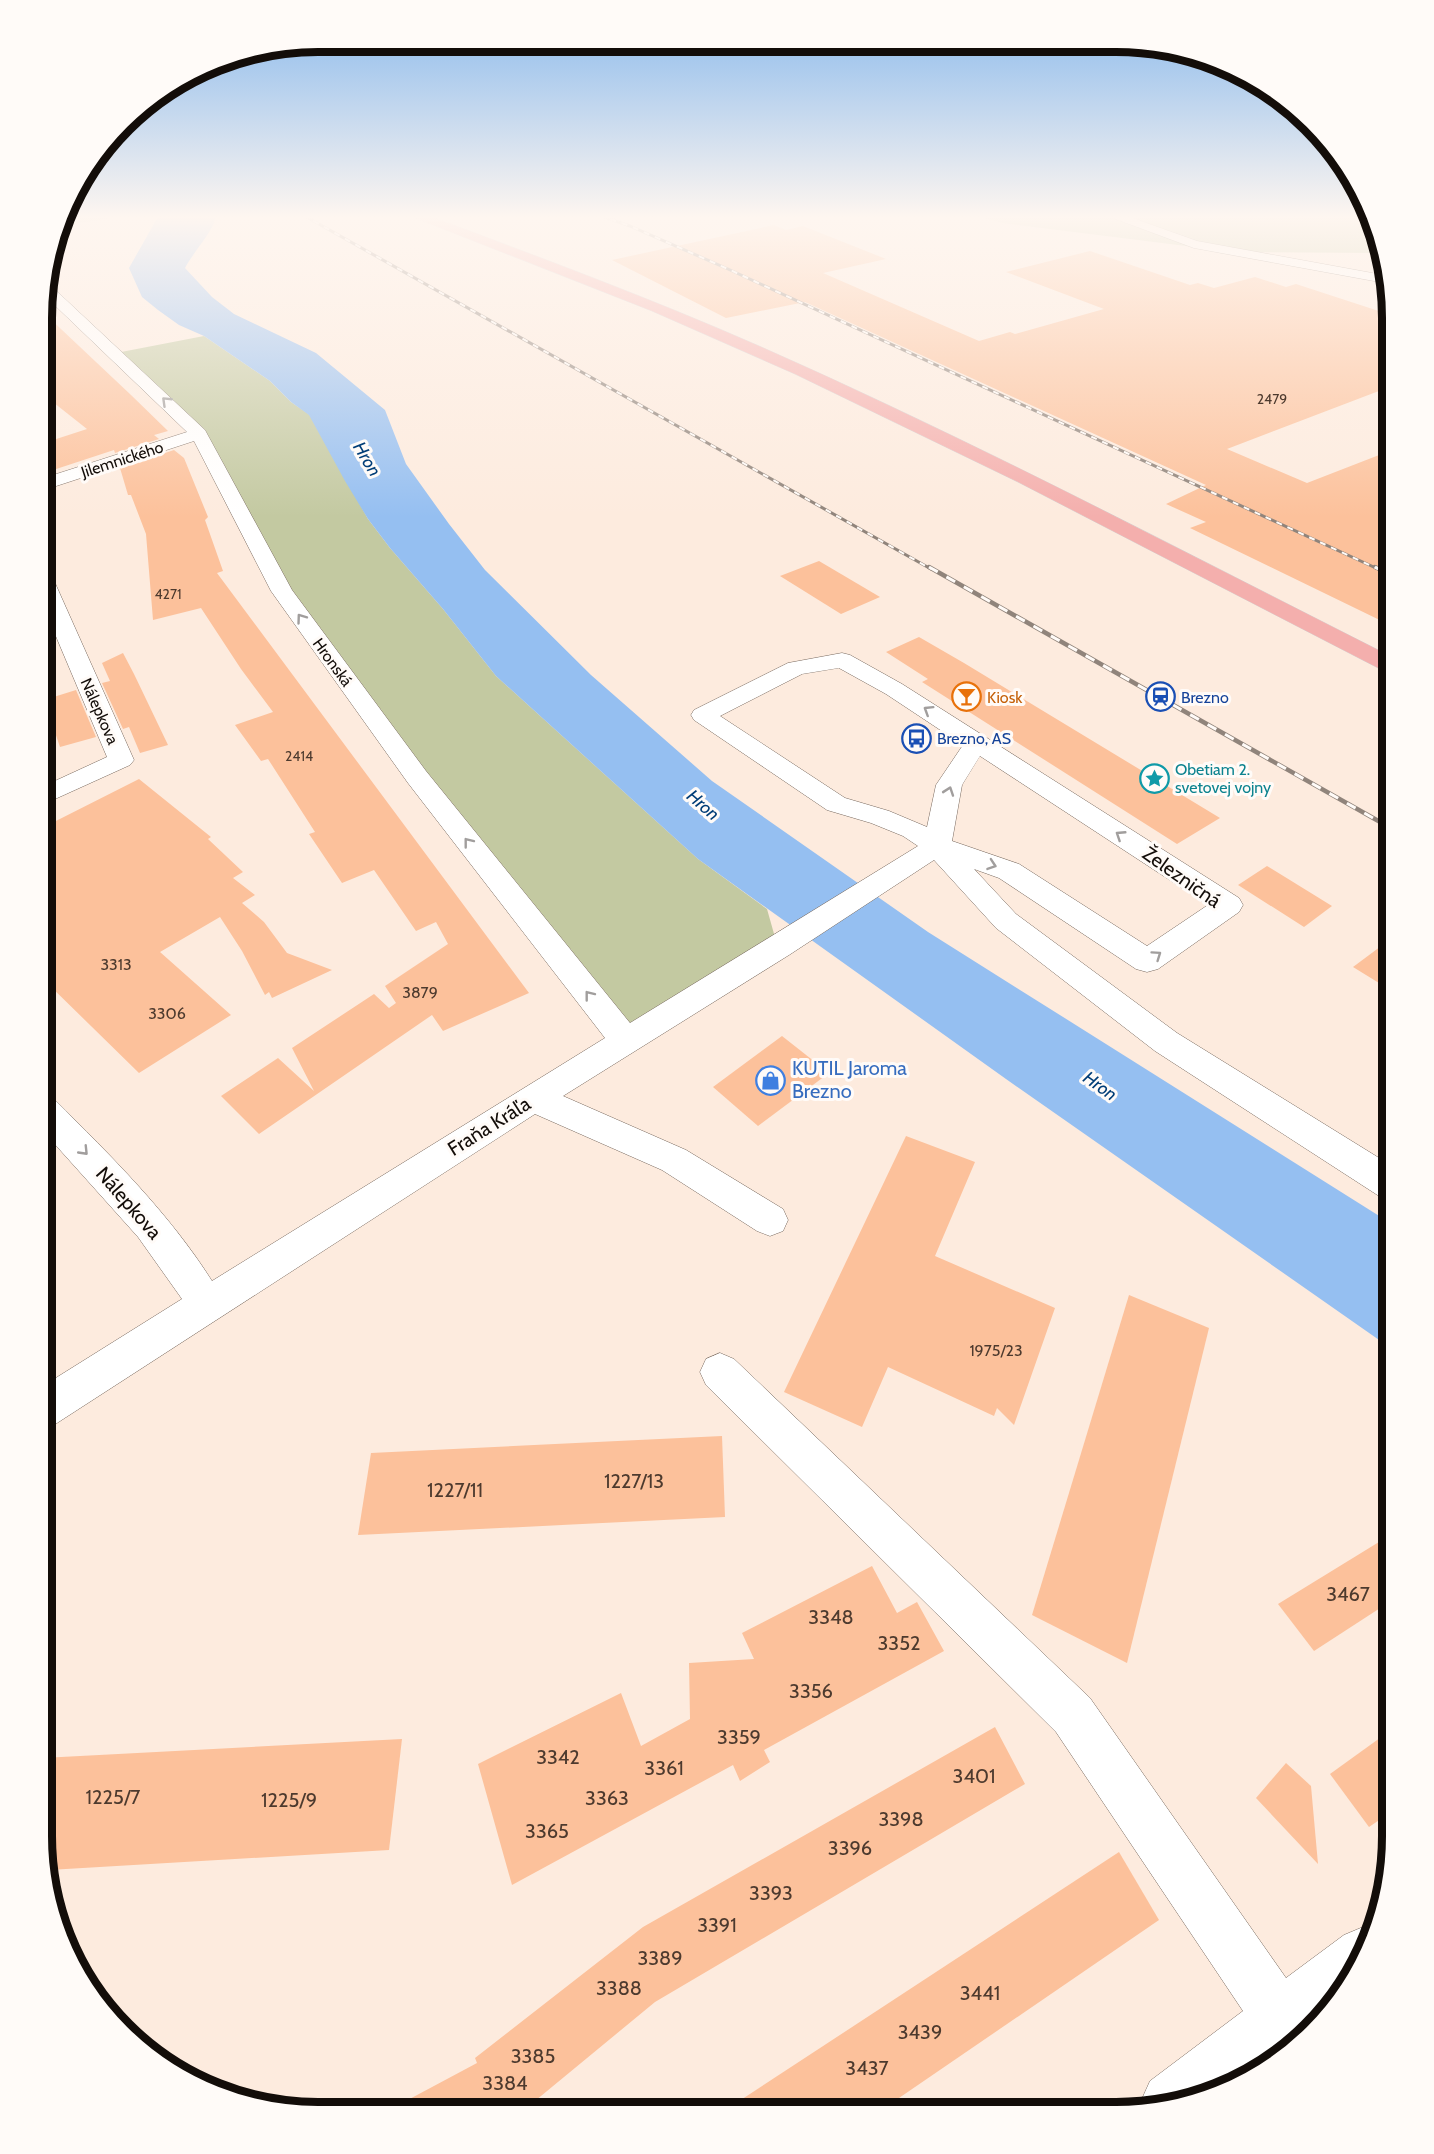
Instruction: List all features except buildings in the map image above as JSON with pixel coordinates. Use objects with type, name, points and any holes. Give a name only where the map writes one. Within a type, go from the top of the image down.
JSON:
[{"type":"main road","points":[[677,316],[799,370],[950,442],[1382,661]]},
{"type":"street","name":"Hronská","points":[[63,316],[199,434],[282,591],[417,777],[626,1040]]},
{"type":"street","name":"Jilemnického","points":[[52,481],[199,434]]},
{"type":"street","name":"Nálepkova","points":[[52,601],[121,760],[52,792]]},
{"type":"street","name":"Železničná","points":[[842,660],[884,682],[977,742],[1229,904],[1148,962],[1009,871],[937,846],[914,830],[836,804],[703,715],[796,668],[842,660]]},
{"type":"street","points":[[977,742],[949,785],[937,846],[1006,921],[1166,1042],[1382,1179]]},
{"type":"street","name":"Fraňa Kráľa","points":[[52,1403],[533,1098],[778,948],[937,846]]},
{"type":"street","points":[[533,1098],[674,1160],[770,1220]]},
{"type":"street","name":"Nálepkova","points":[[52,1118],[135,1205],[190,1277],[206,1304]]},
{"type":"street","points":[[720,1372],[1073,1715],[1280,2017]]},
{"type":"street","points":[[1181,2093],[1347,1967]]},
{"type":"green space","points":[[204,336],[270,381],[291,402],[310,415],[368,519],[496,676],[698,859],[767,909],[778,948],[626,1040],[282,591],[199,434],[116,353]]},
{"type":"water","name":"Hron","points":[[166,316],[237,316],[316,353],[385,410],[406,464],[485,570],[591,675],[712,781],[928,932],[1382,1218],[1382,1342],[1006,1079],[698,859],[496,676],[368,519],[309,415],[291,402],[270,381],[204,336],[179,325]]},
{"type":"railway","points":[[481,316],[931,569]]},
{"type":"railway","points":[[829,316],[1378,569]]},
{"type":"railway","points":[[929,567],[1382,823]]},
{"type":"railway","points":[[1375,567],[1382,570]]},
{"type":"place","name":"Kiosk","points":[[966,697]]},
{"type":"place","name":"Brezno","points":[[1160,697]]},
{"type":"place","name":"Brezno, AS","points":[[916,738]]},
{"type":"place","name":"Obetiam 2. svetovej vojny","points":[[1154,778]]},
{"type":"place","name":"KUTIL Jaroma Brezno","points":[[771,1080]]}]
